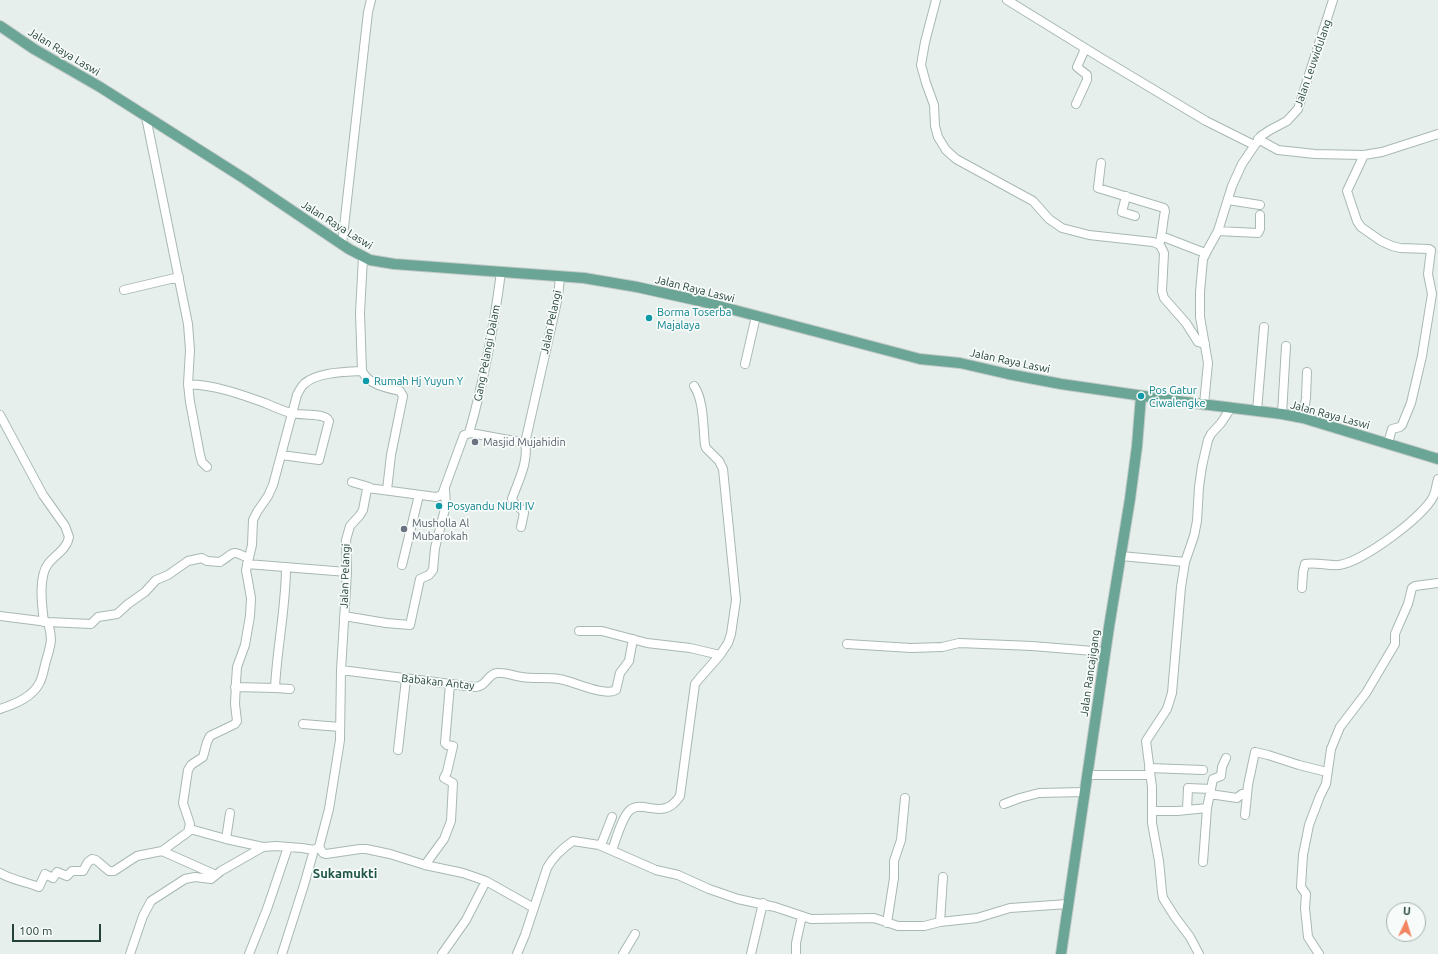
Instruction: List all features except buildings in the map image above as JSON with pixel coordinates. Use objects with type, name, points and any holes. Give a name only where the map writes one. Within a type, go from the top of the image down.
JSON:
[{"type":"main road","name":"Jalan Raya Laswi","points":[[0,26],[34,49],[100,87],[245,180],[342,245],[370,260],[394,264],[584,278],[671,294],[920,358],[960,363],[1061,384],[1303,418],[1438,458]]},
{"type":"main road","name":"Jalan Rancajigang","points":[[1061,954],[1137,446],[1141,396]]},
{"type":"street","points":[[342,245],[368,12],[371,0]]},
{"type":"street","points":[[936,0],[925,42],[921,65],[934,106],[936,132],[946,150],[956,159],[1033,201],[1049,219],[1062,228],[1084,234],[1160,240],[1205,253]]},
{"type":"street","points":[[1007,0],[1085,49],[1206,121],[1278,150],[1315,154],[1364,155],[1382,152],[1438,134]]},
{"type":"street","name":"Jalan Leuwidulang","points":[[1204,404],[1208,363],[1203,343],[1200,317],[1202,264],[1205,253],[1218,231],[1237,172],[1256,142],[1270,130],[1287,121],[1298,109],[1333,0]]},
{"type":"street","points":[[1076,104],[1087,80],[1087,75],[1077,67],[1085,49]]},
{"type":"street","points":[[146,117],[188,324],[190,350],[188,384],[200,455],[202,462],[207,467]]},
{"type":"street","points":[[1364,155],[1347,191],[1358,224],[1392,246],[1431,250],[1428,274],[1432,294],[1419,371],[1411,403],[1402,425],[1392,429],[1388,443]]},
{"type":"street","points":[[1101,163],[1098,188],[1164,208],[1165,211],[1160,240],[1163,250],[1162,291],[1164,298],[1203,343]]},
{"type":"street","points":[[1126,196],[1122,212],[1135,216]]},
{"type":"street","points":[[1228,200],[1260,205]]},
{"type":"street","points":[[1218,231],[1258,233],[1260,229],[1260,215]]},
{"type":"street","points":[[363,257],[360,313],[362,371],[365,377],[370,381],[403,394],[386,490]]},
{"type":"street","name":"Gang Pelangi Dalam","points":[[469,433],[478,404],[498,298],[500,272]]},
{"type":"street","name":"Jalan Pelangi","points":[[521,527],[524,513],[512,499],[521,476],[526,455],[525,443],[558,297],[560,277]]},
{"type":"street","points":[[124,290],[179,278]]},
{"type":"street","points":[[745,364],[756,316]]},
{"type":"street","points":[[1258,411],[1264,327]]},
{"type":"street","points":[[1282,414],[1286,346]]},
{"type":"street","points":[[190,829],[190,824],[183,804],[188,770],[191,765],[203,757],[210,736],[237,722],[235,704],[237,667],[245,645],[250,609],[251,598],[247,576],[248,561],[252,544],[254,516],[268,496],[273,485],[297,394],[304,384],[311,379],[338,373],[362,371]]},
{"type":"street","points":[[1303,418],[1306,398],[1307,372]]},
{"type":"street","points":[[188,384],[213,387],[239,394],[292,413],[324,416],[328,419],[329,421],[320,459],[316,461],[281,455]]},
{"type":"street","points":[[612,850],[626,815],[631,809],[667,808],[676,802],[680,796],[695,684],[720,655],[731,634],[736,593],[722,469],[718,460],[705,445],[700,404],[697,390],[694,386]]},
{"type":"street","points":[[1199,954],[1190,937],[1163,898],[1146,773],[1146,741],[1168,708],[1172,693],[1181,587],[1178,561],[1194,536],[1197,521],[1201,472],[1208,440],[1231,408]]},
{"type":"street","points":[[0,415],[43,495],[65,526],[69,537],[66,546],[48,564],[42,579],[42,605],[52,645],[39,685],[24,699],[0,709]]},
{"type":"street","points":[[352,482],[386,490],[439,497],[445,489],[464,435],[469,433],[525,443]]},
{"type":"street","points":[[1302,588],[1305,564],[1339,565],[1348,563],[1378,546],[1396,534],[1432,499],[1438,479]]},
{"type":"street","name":"Jalan Pelangi","points":[[282,954],[329,809],[340,740],[341,670],[347,572],[345,553],[347,535],[350,526],[363,510],[367,489],[370,487]]},
{"type":"street","points":[[344,616],[386,623],[410,624],[420,579],[429,575],[433,570],[434,552],[446,505],[445,489]]},
{"type":"street","points":[[402,565],[419,495]]},
{"type":"street","points":[[0,616],[46,622],[89,625],[93,623],[98,616],[117,614],[145,592],[156,580],[168,575],[188,561],[202,558],[207,561],[220,562],[232,552],[237,552],[248,561],[286,567],[347,572]]},
{"type":"street","points":[[1121,556],[1178,561]]},
{"type":"street","points":[[275,688],[277,658],[286,589],[286,567]]},
{"type":"street","points":[[1319,954],[1308,937],[1305,908],[1306,894],[1301,885],[1309,825],[1326,784],[1331,749],[1343,721],[1370,687],[1395,644],[1395,634],[1408,604],[1412,588],[1415,586],[1438,583]]},
{"type":"street","points":[[579,631],[598,631],[654,644],[698,650],[720,655]]},
{"type":"street","name":"Babakan Antay","points":[[341,670],[406,679],[481,686],[490,677],[497,673],[522,677],[559,679],[593,689],[614,692],[616,690],[620,673],[629,661],[633,639]]},
{"type":"street","points":[[847,644],[911,648],[942,647],[959,643],[1032,646],[1106,652]]},
{"type":"street","points":[[398,750],[406,679]]},
{"type":"street","points":[[425,865],[444,839],[451,821],[454,783],[444,779],[453,746],[447,745],[445,742],[450,684]]},
{"type":"street","points":[[236,687],[290,688]]},
{"type":"street","points":[[303,724],[340,727]]},
{"type":"street","points":[[1245,815],[1247,794],[1255,752],[1299,766],[1328,772]]},
{"type":"street","points":[[1203,862],[1212,779],[1221,776],[1222,767],[1226,758]]},
{"type":"street","points":[[1088,775],[1202,770]]},
{"type":"street","points":[[1187,810],[1188,788],[1237,798],[1242,794],[1247,794]]},
{"type":"street","points":[[1004,804],[1041,793],[1085,792]]},
{"type":"street","points":[[887,923],[894,878],[894,861],[901,840],[905,798]]},
{"type":"street","points":[[1152,811],[1208,808]]},
{"type":"street","points":[[226,839],[230,813]]},
{"type":"street","points":[[601,845],[612,817]]},
{"type":"street","points":[[190,829],[263,847],[316,849],[326,854],[360,849],[376,850],[425,865],[463,873],[486,881],[534,908]]},
{"type":"street","points":[[0,873],[10,878],[39,887],[45,874],[53,878],[57,872],[67,876],[72,871],[83,871],[88,862],[92,859],[112,871],[136,856],[162,851],[190,829]]},
{"type":"street","points":[[517,954],[523,941],[547,868],[551,860],[573,841],[601,845],[656,870],[678,875],[709,889],[738,898],[763,903],[811,919],[874,918],[898,926],[924,926],[940,922],[977,918],[1010,908],[1068,904]]},
{"type":"street","points":[[130,954],[143,916],[151,902],[185,879],[194,877],[209,879],[221,870],[263,847]]},
{"type":"street","points":[[249,954],[267,909],[288,847]]},
{"type":"street","points":[[162,851],[216,875]]},
{"type":"street","points":[[940,922],[942,878]]},
{"type":"street","points":[[442,954],[466,920],[486,881]]},
{"type":"street","points":[[751,954],[763,903]]},
{"type":"street","points":[[796,954],[796,943],[802,916]]},
{"type":"street","points":[[623,954],[635,934]]},
{"type":"place","name":"Borma Toserba Majalaya","points":[[649,318]]},
{"type":"place","name":"Rumah Hj Yuyun Y","points":[[366,381]]},
{"type":"place","name":"Pos Gatur Ciwalengke","points":[[1141,396]]},
{"type":"place","name":"Masjid Mujahidin","points":[[475,442]]},
{"type":"place","name":"Posyandu NURI IV","points":[[439,506]]},
{"type":"place","name":"Musholla Al Mubarokah","points":[[404,529]]},
{"type":"district","name":"Sukamukti","points":[[345,874]]}]
